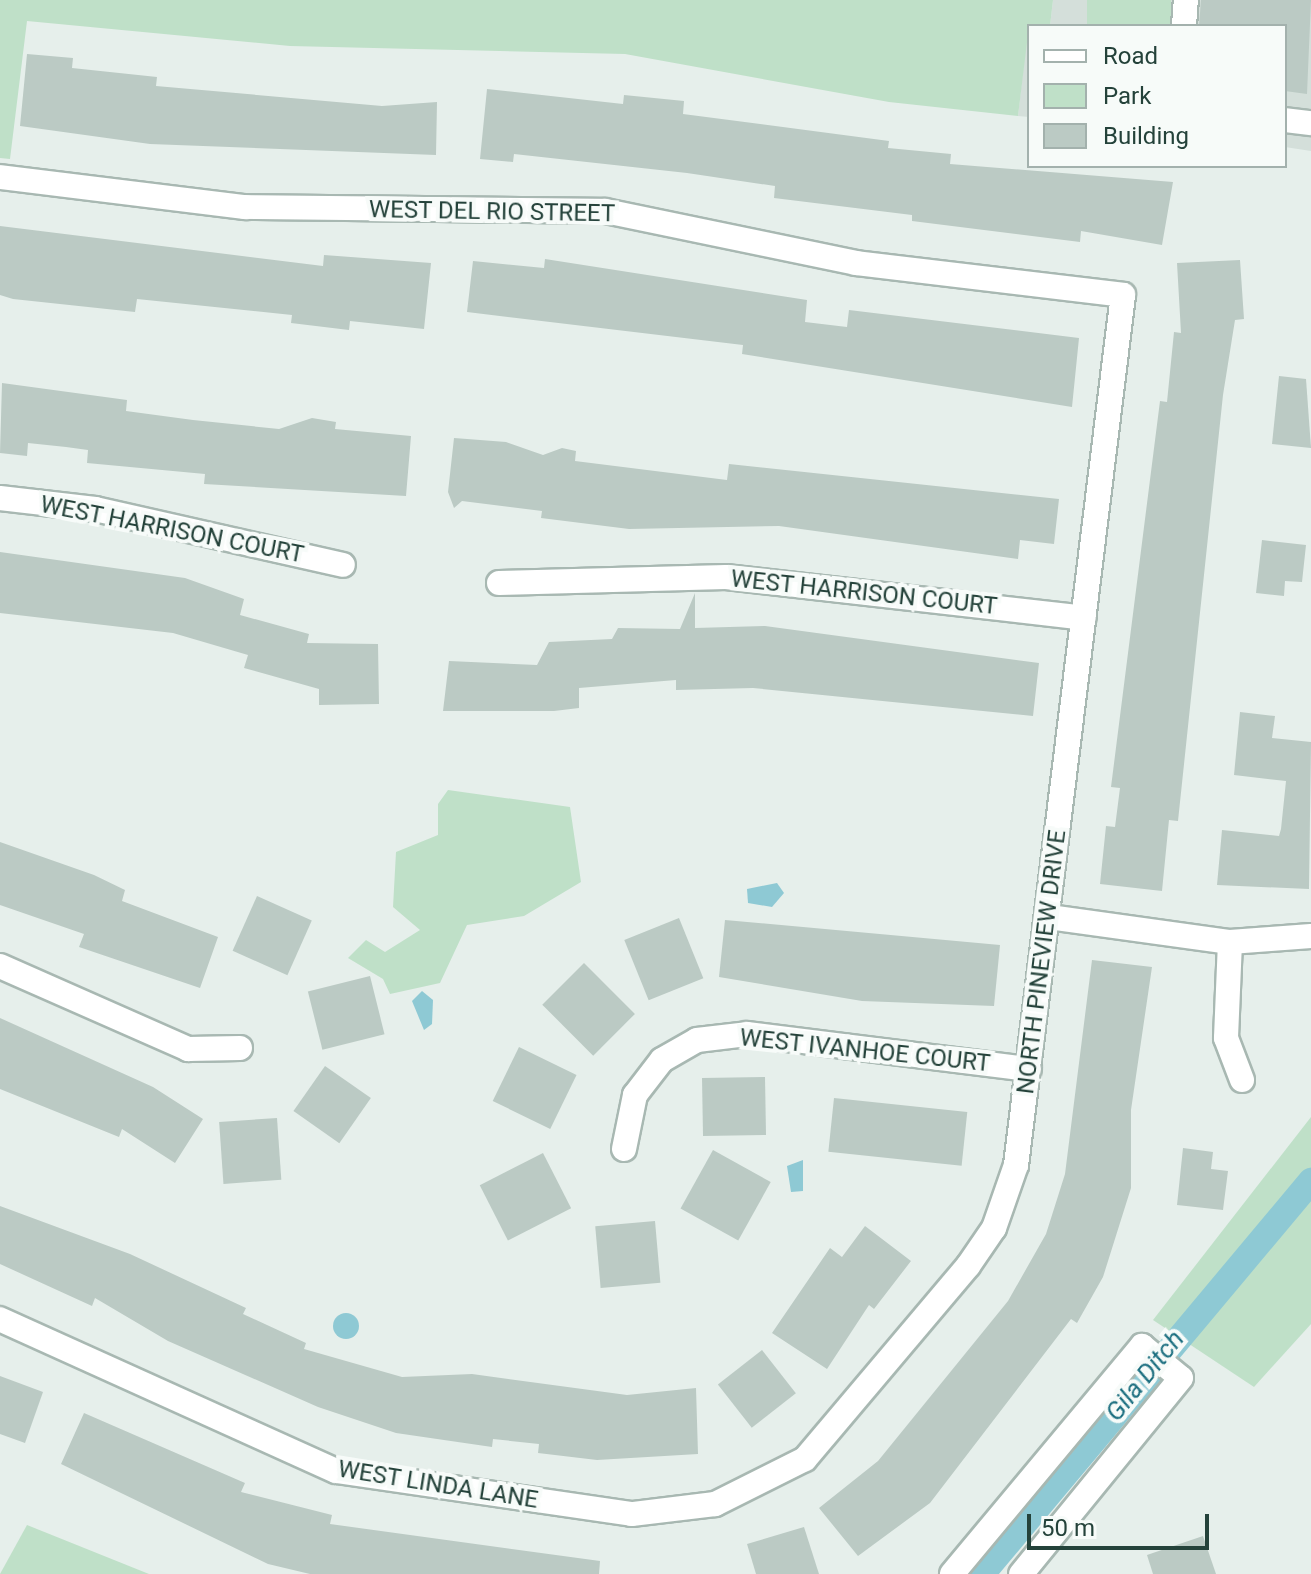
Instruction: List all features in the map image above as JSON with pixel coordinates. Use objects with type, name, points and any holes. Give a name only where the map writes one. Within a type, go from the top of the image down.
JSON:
[{"type":"street","points":[[1184,24],[1186,0]]},
{"type":"street","points":[[1287,120],[1311,123]]},
{"type":"street","name":"WEST DEL RIO STREET","points":[[0,177],[245,207],[605,211],[856,263],[1123,295]]},
{"type":"street","name":"NORTH PINEVIEW DRIVE","points":[[715,1504],[805,1459],[968,1266],[994,1228],[1016,1165],[1049,917],[1123,295]]},
{"type":"street","name":"WEST HARRISON COURT","points":[[0,498],[95,509],[343,565]]},
{"type":"street","name":"WEST HARRISON COURT","points":[[499,583],[741,578],[1084,618]]},
{"type":"street","points":[[1049,917],[1230,942],[1311,936]]},
{"type":"street","points":[[1230,942],[1226,1038],[1242,1080]]},
{"type":"street","points":[[0,966],[188,1049],[240,1048]]},
{"type":"street","name":"WEST IVANHOE COURT","points":[[624,1149],[635,1095],[662,1060],[697,1040],[747,1034],[1029,1069]]},
{"type":"street","name":"WEST LINDA LANE","points":[[0,1319],[336,1471],[632,1514],[715,1504]]},
{"type":"street","points":[[952,1574],[1142,1346],[1181,1378],[1021,1574]]},
{"type":"shaded area","points":[[1053,0],[1311,0],[1311,151],[1287,147],[1287,24],[1050,24]]},
{"type":"shaded area","points":[[1027,34],[1027,117],[1018,116]]},
{"type":"green space","points":[[0,0],[1053,0],[1050,24],[1027,24],[1018,116],[889,102],[625,54],[290,46],[27,21],[10,159],[0,158]]},
{"type":"green space","points":[[1087,0],[1171,0],[1171,24],[1087,24]]},
{"type":"green space","points":[[448,790],[570,807],[581,882],[524,916],[467,925],[440,983],[390,994],[383,979],[348,958],[366,940],[385,952],[420,930],[393,907],[396,852],[438,835],[438,804]]},
{"type":"green space","points":[[1311,1117],[1311,1324],[1254,1387],[1153,1320]]},
{"type":"green space","points":[[27,1525],[149,1574],[0,1574]]},
{"type":"water","points":[[777,883],[784,893],[772,907],[748,903],[747,889]]},
{"type":"water","points":[[422,991],[433,1000],[432,1024],[424,1030],[412,1001]]},
{"type":"water","points":[[803,1160],[803,1191],[791,1192],[787,1166]]},
{"type":"water","points":[[346,1313],[355,1317],[359,1326],[355,1335],[346,1339],[337,1335],[333,1326],[337,1317]]},
{"type":"building","points":[[1201,0],[1311,0],[1307,94],[1287,91],[1287,24],[1199,24]]},
{"type":"building","points":[[27,54],[73,58],[72,68],[157,77],[156,86],[382,106],[437,102],[436,155],[150,144],[20,126]]},
{"type":"building","points":[[487,89],[623,104],[624,95],[684,101],[683,114],[889,141],[888,148],[951,154],[950,164],[1173,182],[1162,245],[1081,231],[1080,242],[912,221],[912,215],[774,198],[775,186],[687,173],[514,154],[513,162],[480,159]]},
{"type":"building","points":[[0,226],[323,266],[324,255],[431,263],[424,329],[350,321],[349,330],[291,323],[292,315],[137,299],[135,312],[13,299],[0,295]]},
{"type":"building","points":[[545,259],[807,300],[805,322],[847,327],[849,310],[1079,338],[1072,407],[742,354],[743,345],[467,312],[473,261],[544,268]]},
{"type":"building","points":[[1240,260],[1244,319],[1235,320],[1223,395],[1178,821],[1169,820],[1162,891],[1100,884],[1106,826],[1115,827],[1120,788],[1111,787],[1160,401],[1167,402],[1174,332],[1181,333],[1177,263]]},
{"type":"building","points":[[1279,376],[1306,379],[1311,448],[1272,444]]},
{"type":"building","points":[[2,383],[127,400],[126,411],[193,420],[279,429],[312,418],[336,422],[335,429],[411,436],[406,496],[204,484],[205,474],[87,463],[88,450],[66,447],[28,443],[27,456],[0,453]]},
{"type":"building","points":[[454,438],[506,442],[543,455],[562,448],[576,451],[575,461],[727,480],[729,464],[1059,499],[1054,544],[1020,540],[1018,559],[779,526],[629,529],[541,518],[542,511],[462,501],[454,508],[448,492]]},
{"type":"building","points":[[1262,540],[1306,545],[1302,582],[1285,581],[1284,596],[1256,593]]},
{"type":"building","points":[[0,552],[185,578],[244,599],[240,615],[309,634],[307,643],[378,644],[379,704],[319,705],[319,689],[244,668],[248,655],[173,633],[0,613]]},
{"type":"building","points":[[695,593],[695,628],[765,626],[1039,663],[1033,716],[753,688],[676,690],[676,680],[579,688],[579,708],[554,711],[443,711],[449,661],[537,665],[549,642],[612,639],[618,628],[680,629]]},
{"type":"building","points":[[1240,712],[1275,716],[1272,738],[1311,742],[1309,889],[1217,885],[1222,830],[1279,836],[1281,829],[1286,781],[1234,775]]},
{"type":"building","points":[[0,842],[94,875],[125,890],[122,901],[218,937],[200,988],[79,947],[84,934],[0,905]]},
{"type":"building","points":[[257,896],[312,920],[287,975],[233,951]]},
{"type":"building","points":[[679,918],[703,978],[649,1000],[624,940]]},
{"type":"building","points":[[725,920],[1000,945],[994,1006],[862,1001],[719,977]]},
{"type":"building","points":[[1092,960],[1152,967],[1131,1110],[1131,1188],[1103,1277],[1077,1323],[1071,1319],[930,1503],[858,1556],[819,1508],[878,1461],[1008,1301],[1046,1234],[1065,1174]]},
{"type":"building","points":[[584,963],[635,1014],[593,1056],[542,1005]]},
{"type":"building","points":[[370,976],[385,1034],[322,1050],[308,991]]},
{"type":"building","points":[[0,1018],[153,1087],[203,1119],[175,1163],[122,1129],[119,1137],[0,1089]]},
{"type":"building","points":[[519,1047],[577,1075],[550,1129],[493,1101]]},
{"type":"building","points":[[325,1066],[371,1098],[339,1143],[293,1111]]},
{"type":"building","points":[[765,1077],[766,1135],[703,1136],[702,1078]]},
{"type":"building","points":[[834,1098],[967,1112],[962,1166],[828,1152]]},
{"type":"building","points":[[277,1118],[281,1180],[223,1184],[219,1122]]},
{"type":"building","points":[[1183,1148],[1213,1152],[1211,1169],[1228,1171],[1223,1210],[1177,1205]]},
{"type":"building","points":[[713,1150],[771,1182],[738,1241],[681,1209]]},
{"type":"building","points":[[543,1153],[571,1208],[508,1240],[480,1185]]},
{"type":"building","points":[[0,1206],[130,1254],[246,1308],[243,1314],[306,1343],[304,1349],[402,1377],[472,1374],[627,1395],[696,1388],[698,1454],[597,1460],[538,1453],[539,1444],[493,1439],[492,1447],[396,1433],[318,1407],[168,1341],[95,1298],[92,1306],[0,1264]]},
{"type":"building","points":[[655,1221],[660,1283],[601,1288],[595,1226]]},
{"type":"building","points":[[865,1226],[911,1261],[874,1309],[869,1305],[827,1369],[772,1333],[830,1248],[842,1257]]},
{"type":"building","points":[[762,1350],[796,1393],[752,1428],[718,1384]]},
{"type":"building","points":[[0,1376],[43,1392],[25,1443],[0,1434]]},
{"type":"building","points":[[84,1413],[245,1483],[241,1492],[332,1515],[330,1524],[600,1561],[599,1574],[310,1574],[268,1564],[61,1464]]},
{"type":"building","points":[[804,1527],[819,1574],[756,1574],[747,1544]]},
{"type":"building","points":[[1203,1536],[1216,1574],[1153,1574],[1147,1555]]},
{"type":"waterway","name":"Gila Ditch","points":[[982,1574],[1311,1181]]}]
